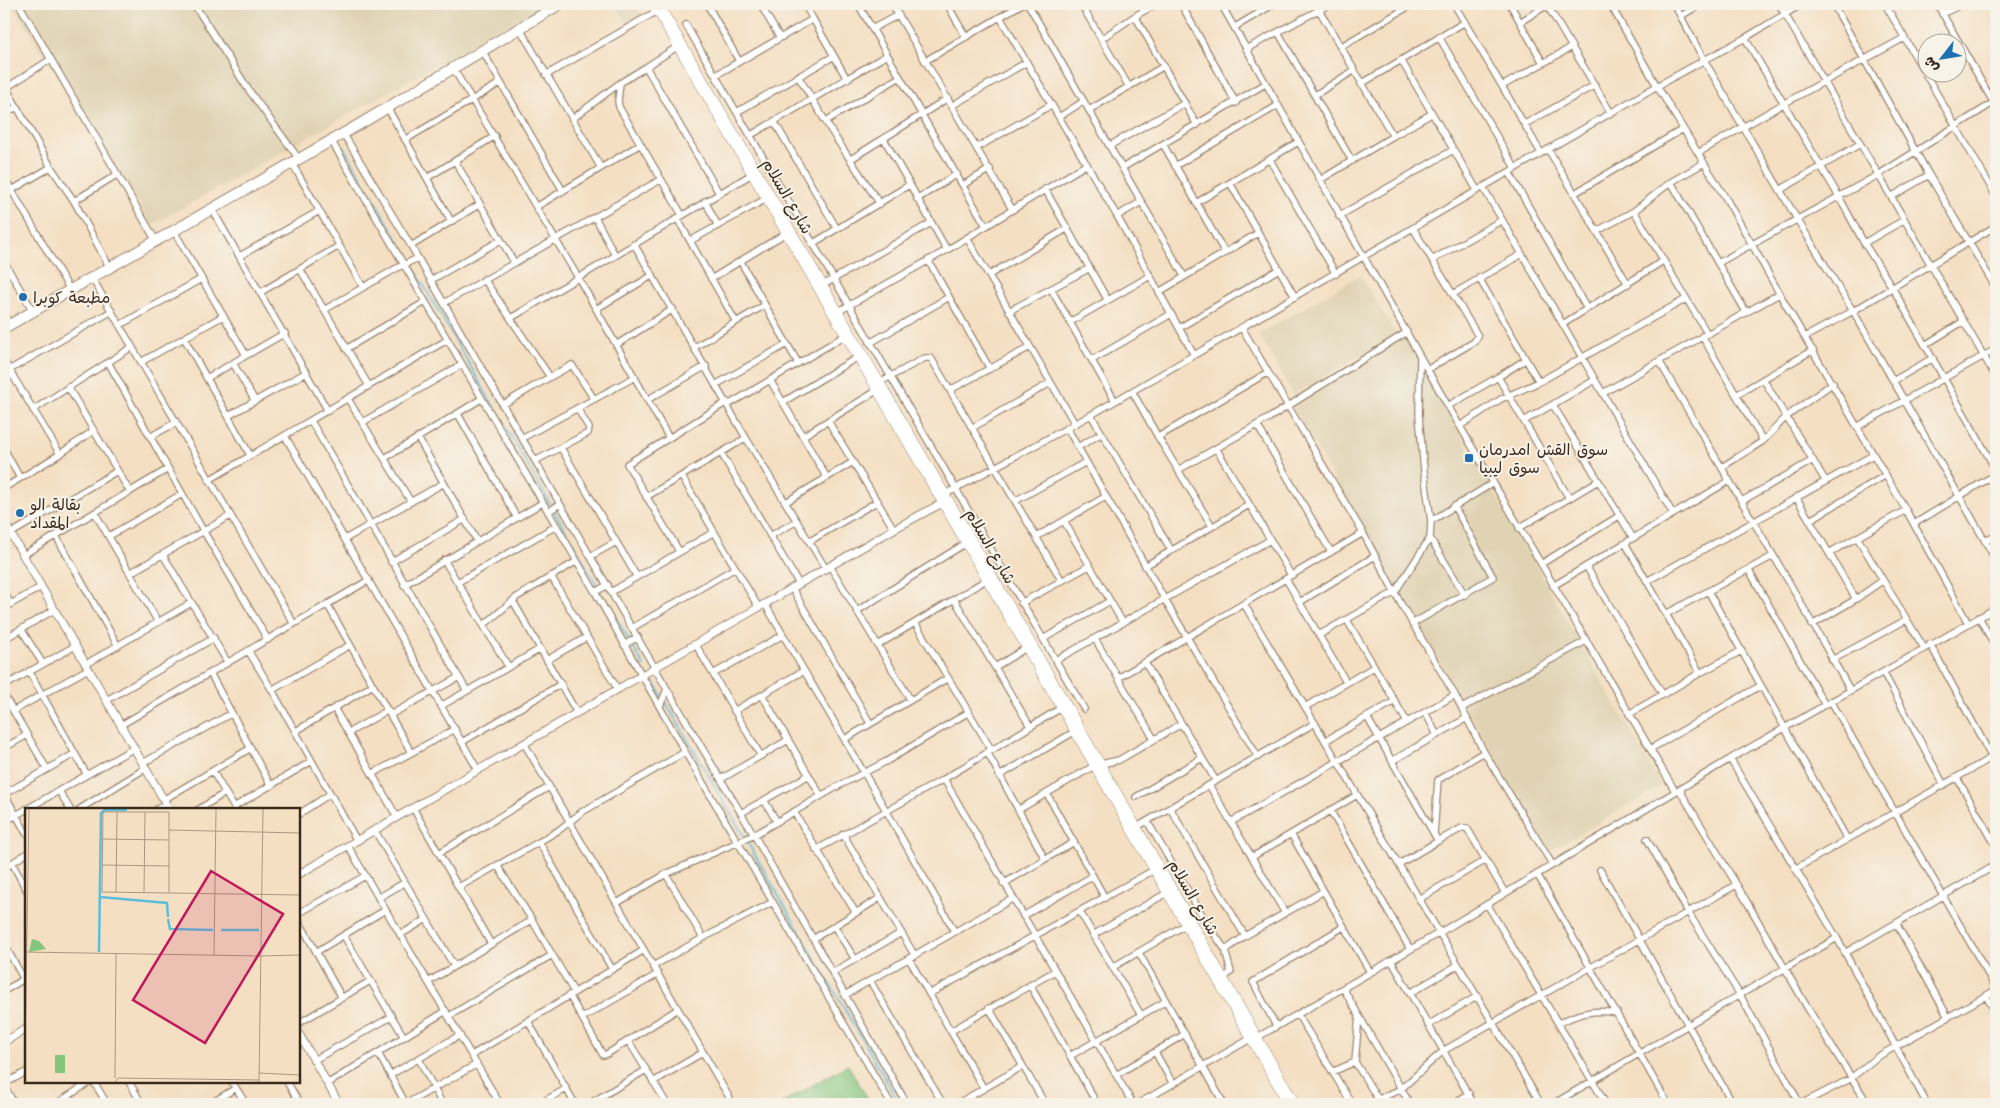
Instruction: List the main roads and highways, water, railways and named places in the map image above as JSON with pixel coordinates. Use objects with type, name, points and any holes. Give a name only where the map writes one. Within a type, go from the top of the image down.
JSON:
[{"type":"highway","points":[[7,327],[296,161],[560,4]]},
{"type":"main road","name":"شارع السلام","points":[[658,7],[880,382],[1097,765],[1185,925],[1296,1104]]},
{"type":"main road","name":"شارع السلام","points":[[698,75],[766,199],[858,358],[944,498],[986,580],[1074,732],[1137,828],[1224,978],[1288,1104]]},
{"type":"waterway","points":[[343,146],[601,592]]},
{"type":"waterway","points":[[605,599],[644,666]]},
{"type":"waterway","points":[[651,677],[662,697]]},
{"type":"waterway","points":[[665,701],[900,1104]]},
{"type":"place","name":"مطبعة كوبرا","points":[[23,297]]},
{"type":"place","name":"سوق القش امدرمان سوق ليبيا","points":[[1469,458]]},
{"type":"place","name":"بقالة الو المقداد","points":[[20,513]]}]
